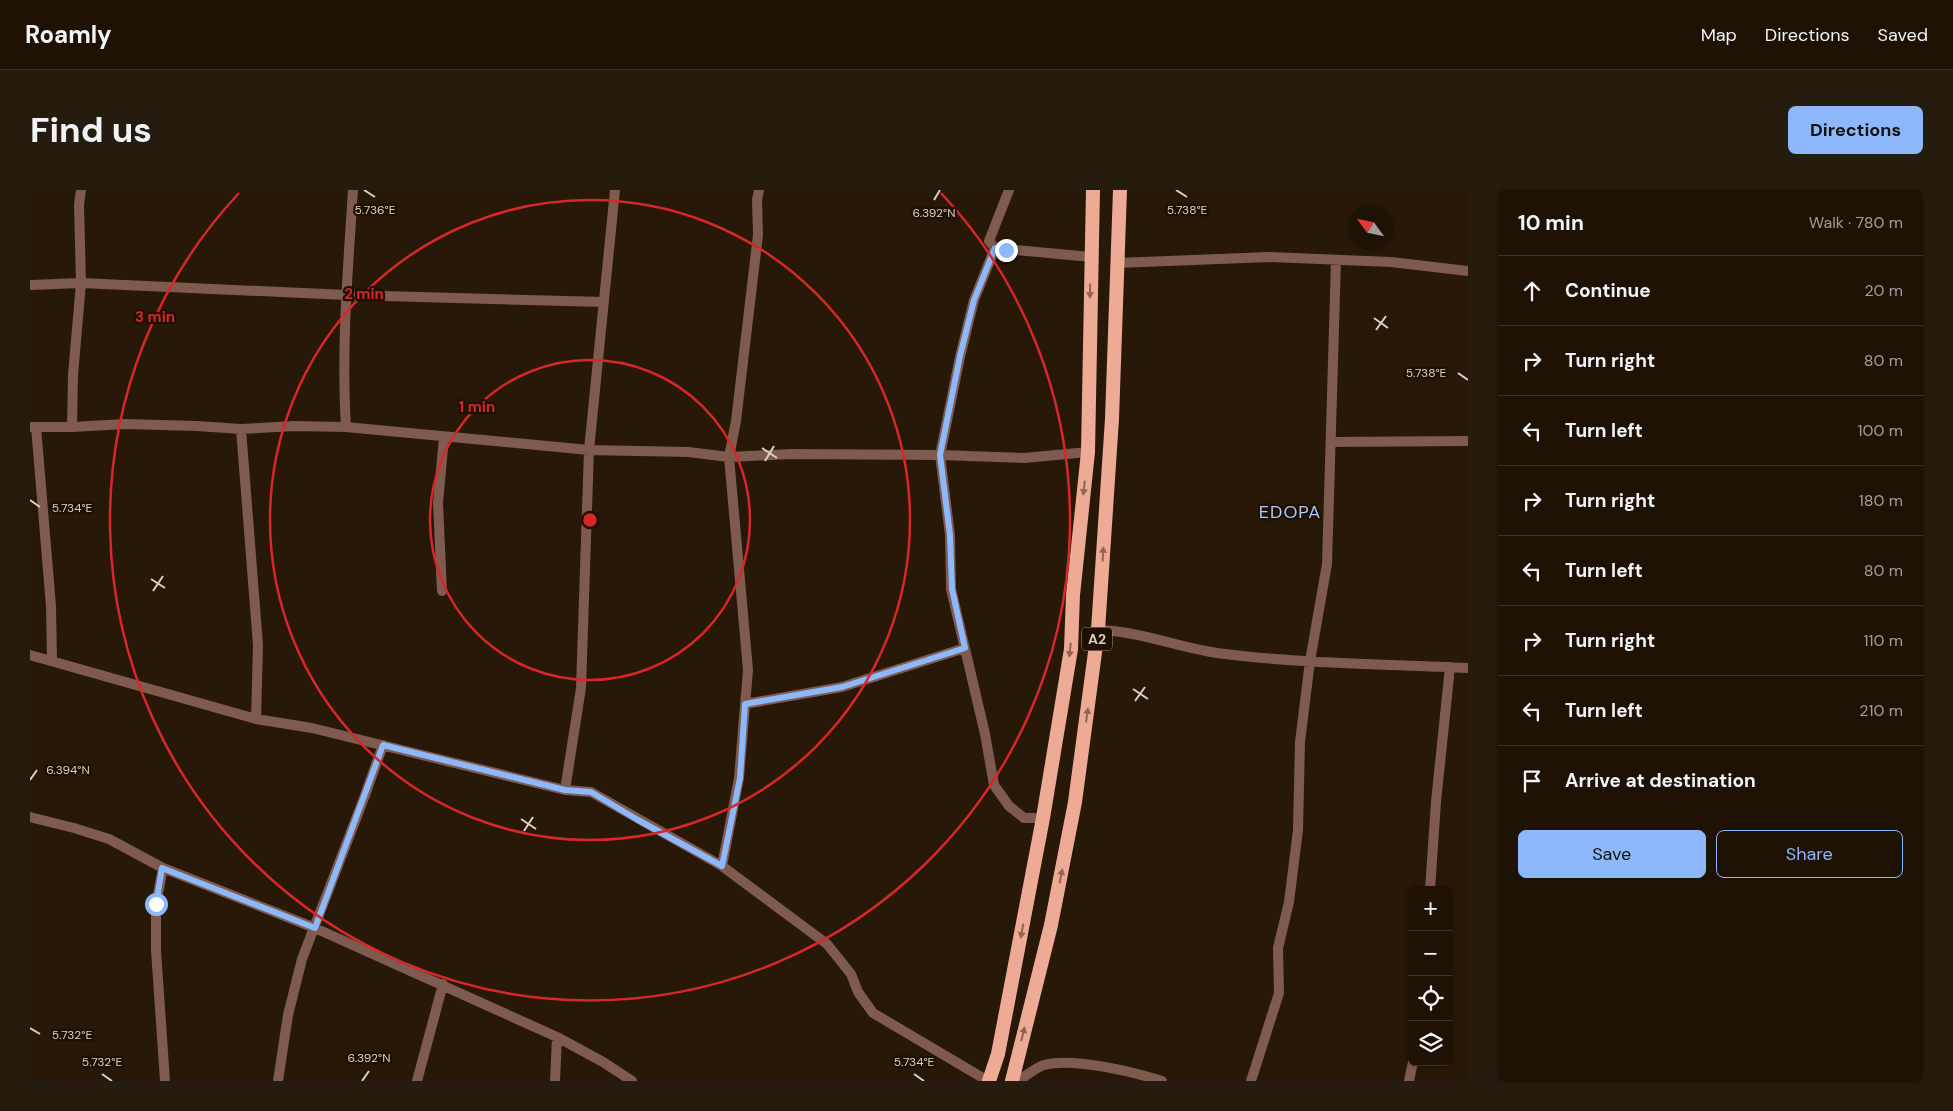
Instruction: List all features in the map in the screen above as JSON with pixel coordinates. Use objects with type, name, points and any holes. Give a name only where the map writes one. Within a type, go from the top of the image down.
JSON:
[{"type":"highway","name":"A2","points":[[989,1081],[998,1054],[1043,818],[1071,649],[1073,595],[1088,452],[1090,257],[1093,190]]},
{"type":"highway","name":"A2","points":[[1012,1081],[1051,925],[1075,802],[1098,630],[1112,419],[1120,190]]},
{"type":"street","points":[[72,427],[73,375],[81,283],[79,205],[81,190]]},
{"type":"street","points":[[346,427],[344,394],[347,294],[354,190]]},
{"type":"street","points":[[565,790],[581,688],[589,450],[615,190]]},
{"type":"street","points":[[722,866],[740,778],[747,660],[729,457],[736,421],[758,235],[757,200],[759,190]]},
{"type":"street","points":[[1009,190],[990,241],[995,248],[1090,257]]},
{"type":"street","points":[[995,248],[974,300],[960,356],[940,455],[950,535],[952,589],[985,734],[994,785],[1009,806],[1024,818],[1043,818]]},
{"type":"street","points":[[1117,263],[1269,257],[1391,262],[1468,271]]},
{"type":"street","points":[[1251,1081],[1279,993],[1278,948],[1288,902],[1298,830],[1300,742],[1310,661],[1327,564],[1336,260]]},
{"type":"street","points":[[30,285],[81,283],[604,302]]},
{"type":"street","points":[[52,661],[52,606],[33,427],[126,424],[242,429],[294,426],[346,427],[589,450],[688,452],[729,457],[791,454],[940,455],[1024,458],[1088,452]]},
{"type":"street","points":[[242,429],[258,645],[256,719]]},
{"type":"street","points":[[442,592],[438,503],[444,437]]},
{"type":"street","points":[[1331,442],[1468,441]]},
{"type":"street","points":[[1098,630],[1120,630],[1209,652],[1268,660],[1468,668]]},
{"type":"street","points":[[745,704],[842,687],[965,648]]},
{"type":"street","points":[[30,655],[256,719],[312,728],[565,790],[591,792],[722,866],[827,944],[851,974],[858,992],[874,1013],[989,1081]]},
{"type":"street","points":[[1430,886],[1436,802],[1450,667]]},
{"type":"street","points":[[278,1081],[292,999],[302,959],[383,745]]},
{"type":"street","points":[[30,817],[109,839],[162,868],[315,928],[443,984],[557,1037],[603,1062],[632,1081]]},
{"type":"street","points":[[162,868],[156,904],[156,950],[165,1081]]},
{"type":"street","points":[[417,1081],[443,984]]},
{"type":"street","points":[[554,1081],[557,1037]]},
{"type":"street","points":[[1018,1081],[1043,1066],[1060,1063],[1108,1068],[1162,1081]]},
{"type":"street","points":[[1409,1081],[1412,1066]]},
{"type":"district","name":"EDOPA","points":[[1290,512]]},
{"type":"route","points":[[156,904],[162,868],[315,928],[383,745],[565,790],[591,792],[722,866],[740,778],[745,704],[842,687],[965,648],[952,589],[950,535],[940,455],[960,356],[974,300],[995,248],[1006,250]]}]
